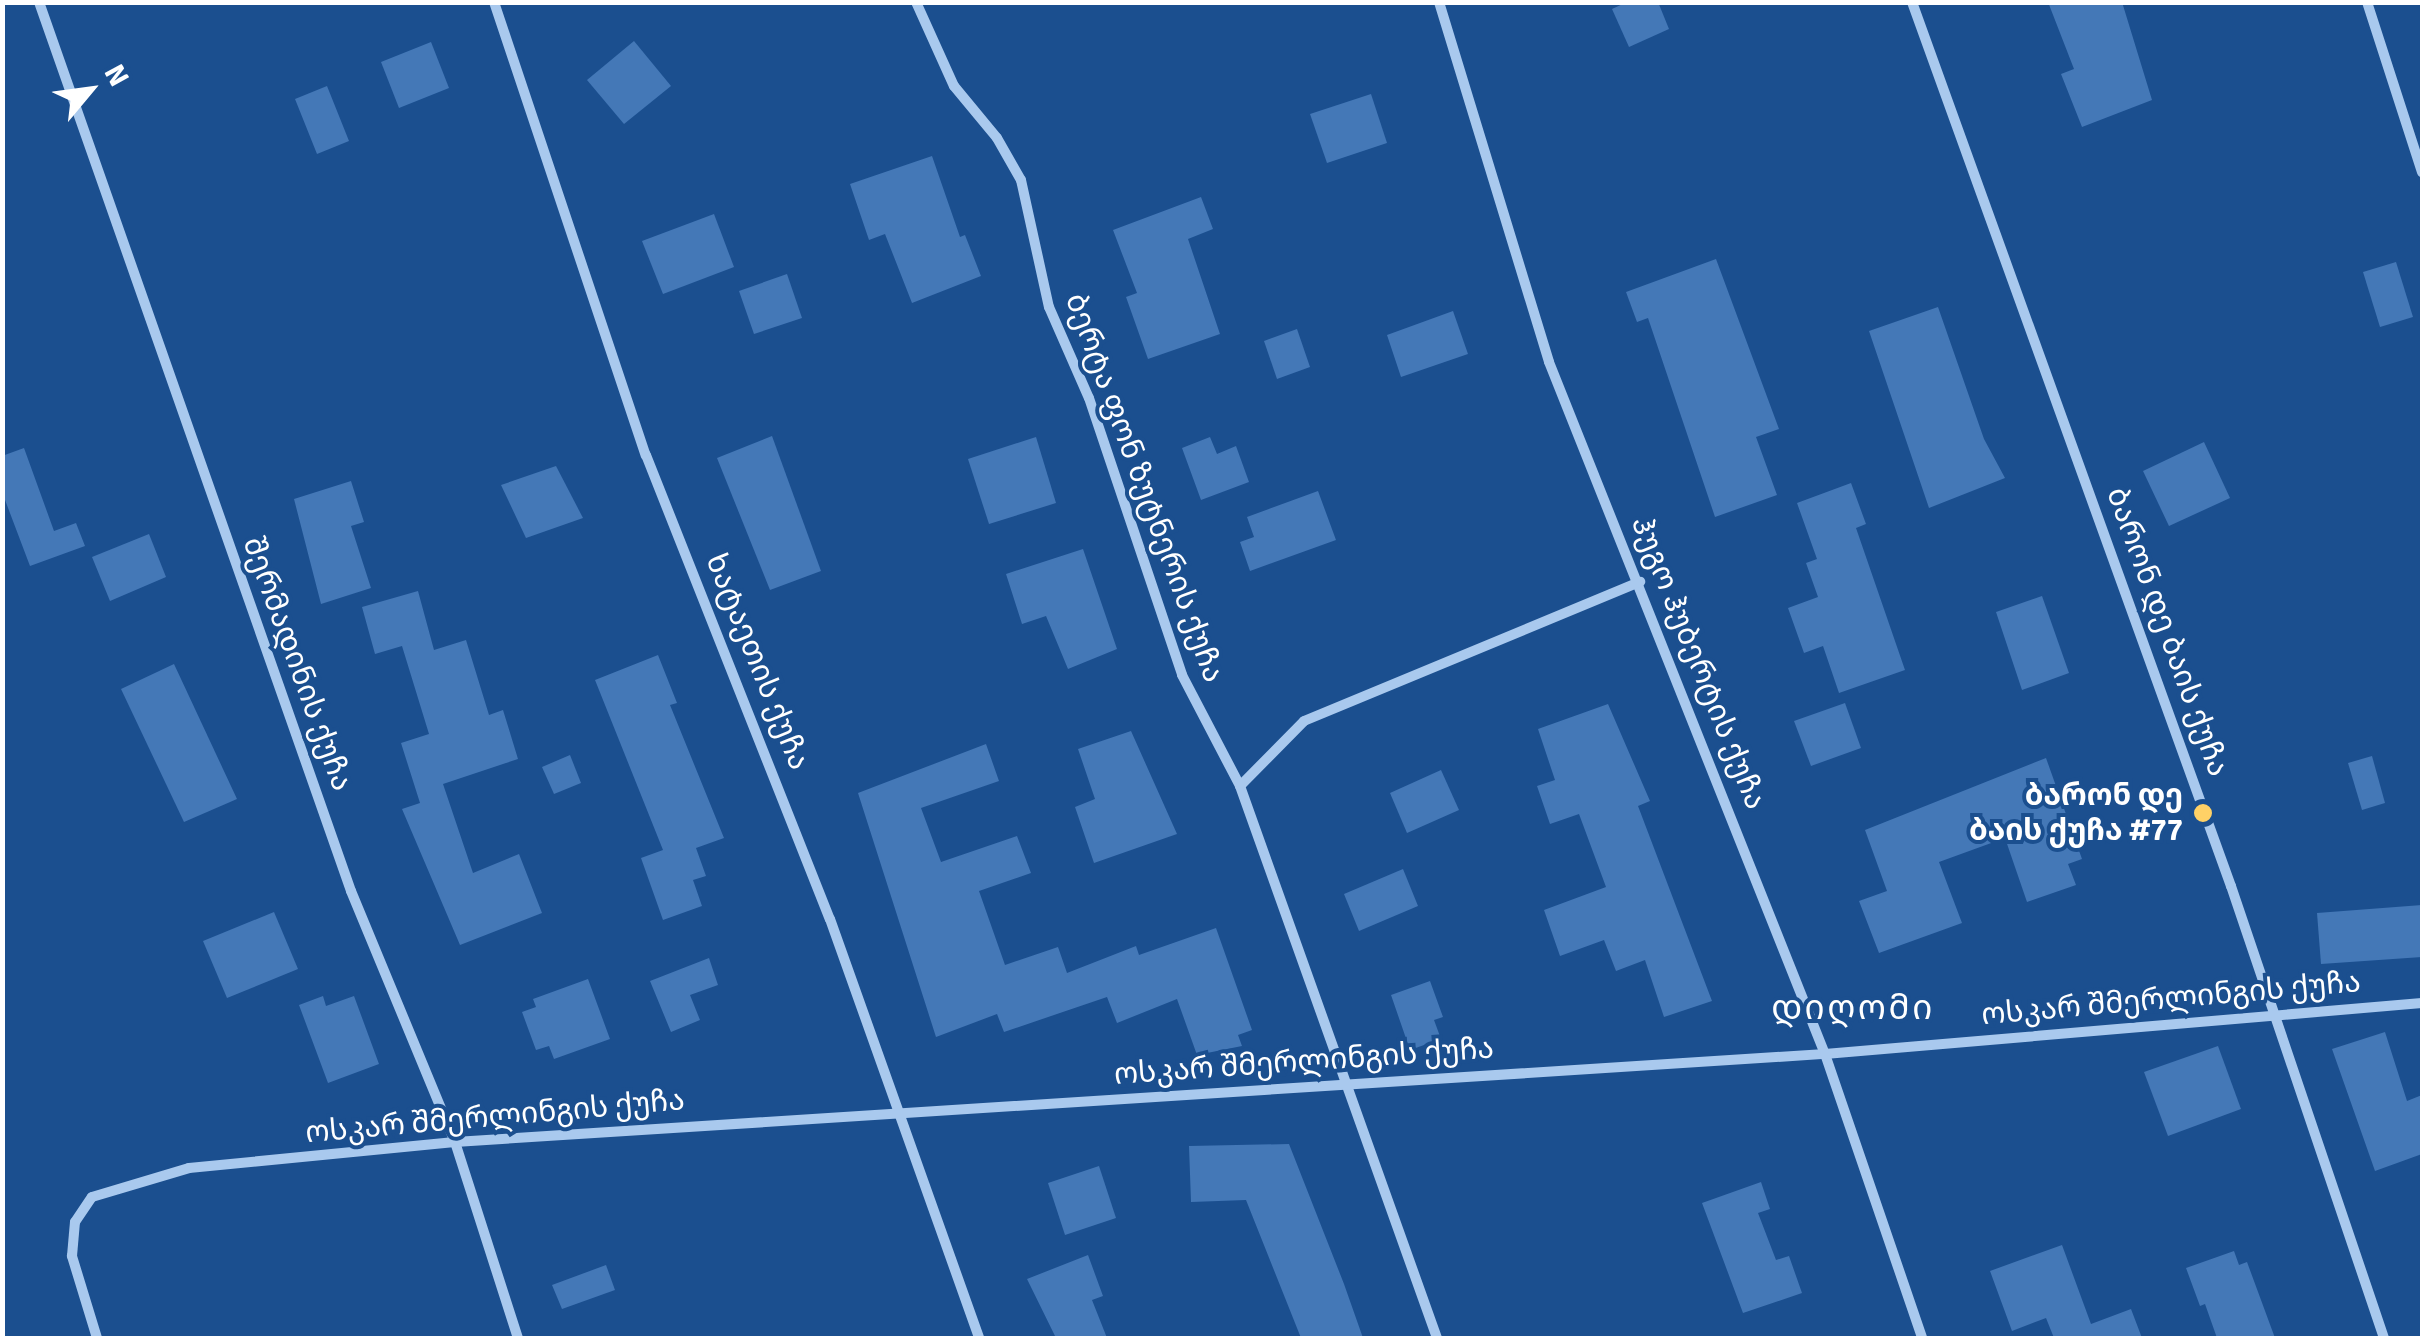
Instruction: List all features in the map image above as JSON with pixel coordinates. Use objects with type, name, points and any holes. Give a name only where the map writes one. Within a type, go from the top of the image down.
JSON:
[{"type":"street","name":"შერმადინის ქუჩა","points":[[38,2],[351,891],[456,1142],[518,1338]]},
{"type":"street","name":"ხატაეთის ქუჩა","points":[[494,2],[646,455],[746,699],[979,1338]]},
{"type":"street","name":"ბერტა ფონ ზუტნერის ქუჩა","points":[[916,2],[954,86],[997,138],[1020,180],[1049,307],[1089,398],[1182,675],[1240,786],[1436,1338]]},
{"type":"street","name":"ჰუგო ჰუბერტის ქუჩა","points":[[1439,2],[1549,362],[1640,582],[1825,1054],[1922,1338]]},
{"type":"street","name":"ბარონ დე ბაის ქუჩა","points":[[1912,2],[2384,1338]]},
{"type":"street","points":[[2367,2],[2422,172]]},
{"type":"street","points":[[1240,786],[1304,721],[1640,582]]},
{"type":"street","name":"ოსკარ შმერლინგის ქუჩა","points":[[98,1338],[72,1256],[75,1222],[92,1197],[188,1168],[456,1142],[1825,1054],[2271,1012],[2422,1004]]},
{"type":"building","points":[[1627,2],[1658,2],[1669,29],[1629,47],[1612,9]]},
{"type":"building","points":[[2048,2],[2122,2],[2152,100],[2082,127],[2061,74],[2074,69]]},
{"type":"building","points":[[634,41],[671,86],[624,124],[587,80]]},
{"type":"building","points":[[431,42],[449,88],[399,108],[381,62]]},
{"type":"building","points":[[327,86],[349,141],[317,154],[295,99]]},
{"type":"building","points":[[1371,94],[1387,143],[1327,163],[1310,114]]},
{"type":"building","points":[[932,156],[960,237],[965,235],[981,276],[912,303],[885,234],[869,240],[850,184]]},
{"type":"building","points":[[1201,197],[1213,229],[1188,239],[1220,334],[1148,359],[1126,297],[1137,293],[1113,230]]},
{"type":"building","points":[[714,214],[734,267],[663,294],[642,241]]},
{"type":"building","points":[[1716,259],[1779,429],[1756,437],[1777,495],[1715,517],[1648,318],[1637,322],[1626,292]]},
{"type":"building","points":[[2396,262],[2413,317],[2380,327],[2363,272]]},
{"type":"building","points":[[787,274],[802,318],[754,334],[739,291]]},
{"type":"building","points":[[1938,307],[1984,439],[2005,478],[1929,508],[1869,331]]},
{"type":"building","points":[[1453,311],[1468,354],[1401,377],[1387,335]]},
{"type":"building","points":[[1297,329],[1310,367],[1277,379],[1264,341]]},
{"type":"building","points":[[772,436],[821,571],[770,590],[717,458]]},
{"type":"building","points":[[1036,437],[1056,503],[989,524],[968,459]]},
{"type":"building","points":[[1210,437],[1217,454],[1236,446],[1249,482],[1201,500],[1182,448]]},
{"type":"building","points":[[2204,442],[2230,498],[2169,526],[2143,471]]},
{"type":"building","points":[[24,448],[54,531],[76,523],[85,546],[30,566],[2,492],[2,456]]},
{"type":"building","points":[[556,466],[583,518],[526,538],[501,485]]},
{"type":"building","points":[[351,481],[364,522],[351,526],[371,588],[321,604],[294,499]]},
{"type":"building","points":[[1851,483],[1866,524],[1856,528],[1905,670],[1839,693],[1823,646],[1804,653],[1788,608],[1818,597],[1806,563],[1817,559],[1797,503]]},
{"type":"building","points":[[1318,491],[1336,540],[1250,571],[1240,542],[1254,537],[1247,517]]},
{"type":"building","points":[[149,534],[166,577],[110,601],[92,557]]},
{"type":"building","points":[[1083,549],[1117,649],[1068,669],[1046,616],[1022,624],[1006,574]]},
{"type":"building","points":[[418,591],[434,650],[466,640],[489,715],[503,710],[518,759],[443,784],[473,873],[519,854],[542,913],[460,945],[402,809],[420,803],[401,743],[429,734],[402,646],[375,654],[362,607]]},
{"type":"building","points":[[2042,596],[2069,673],[2022,690],[1996,612]]},
{"type":"building","points":[[658,655],[677,703],[670,705],[724,838],[696,848],[706,876],[693,880],[702,906],[663,920],[641,858],[663,850],[595,680]]},
{"type":"building","points":[[174,664],[237,799],[184,822],[121,689]]},
{"type":"building","points":[[1845,703],[1861,748],[1811,766],[1794,721]]},
{"type":"building","points":[[1608,704],[1650,801],[1638,806],[1712,1001],[1664,1017],[1645,960],[1616,971],[1604,940],[1560,956],[1544,910],[1606,887],[1579,814],[1550,824],[1537,786],[1555,780],[1538,729]]},
{"type":"building","points":[[1131,731],[1177,834],[1094,863],[1075,807],[1095,799],[1078,749]]},
{"type":"building","points":[[986,744],[999,781],[921,808],[941,862],[1017,836],[1031,873],[979,891],[1005,965],[1058,947],[1067,973],[1136,946],[1139,955],[1216,928],[1252,1030],[1238,1035],[1242,1046],[1197,1055],[1177,999],[1117,1023],[1107,997],[1004,1032],[997,1014],[936,1037],[858,793]]},
{"type":"building","points":[[570,755],[581,783],[554,794],[542,767]]},
{"type":"building","points":[[2372,756],[2385,803],[2362,810],[2348,763]]},
{"type":"building","points":[[2046,758],[2082,859],[2068,864],[2076,885],[2027,902],[2005,838],[1939,862],[1962,923],[1879,953],[1859,901],[1887,891],[1865,830]]},
{"type":"building","points":[[1441,770],[1459,810],[1407,833],[1390,793]]},
{"type":"building","points":[[1403,869],[1418,906],[1359,931],[1344,894]]},
{"type":"building","points":[[2422,905],[2422,957],[2321,964],[2317,913]]},
{"type":"building","points":[[274,912],[298,969],[227,998],[203,941]]},
{"type":"building","points":[[709,958],[718,985],[690,995],[700,1020],[671,1032],[650,981]]},
{"type":"building","points":[[588,979],[610,1039],[554,1059],[549,1046],[536,1050],[522,1012],[536,1007],[533,999]]},
{"type":"building","points":[[1430,981],[1443,1017],[1434,1020],[1441,1039],[1410,1050],[1391,995]]},
{"type":"building","points":[[323,996],[326,1006],[354,996],[379,1064],[328,1083],[299,1005]]},
{"type":"building","points":[[2385,1032],[2407,1101],[2422,1095],[2422,1154],[2375,1171],[2332,1049]]},
{"type":"building","points":[[2218,1046],[2241,1109],[2168,1136],[2144,1072]]},
{"type":"building","points":[[1289,1144],[1363,1338],[1301,1338],[1246,1200],[1191,1202],[1189,1146]]},
{"type":"building","points":[[1099,1166],[1116,1218],[1065,1235],[1048,1183]]},
{"type":"building","points":[[1761,1182],[1770,1209],[1758,1213],[1776,1260],[1789,1256],[1802,1293],[1743,1313],[1702,1203]]},
{"type":"building","points":[[2062,1245],[2091,1324],[2131,1309],[2142,1338],[2054,1338],[2046,1318],[2012,1331],[1990,1271]]},
{"type":"building","points":[[2234,1251],[2239,1265],[2247,1262],[2275,1338],[2217,1338],[2205,1304],[2200,1306],[2186,1268]]},
{"type":"building","points":[[1088,1255],[1103,1296],[1092,1300],[1107,1338],[1056,1338],[1027,1279]]},
{"type":"building","points":[[606,1265],[615,1290],[562,1309],[552,1285]]},
{"type":"place","name":"ბარონ დე ბაის ქუჩა #77","points":[[2203,813]]},
{"type":"district","name":"დიღომი","points":[[1853,1008]]}]
